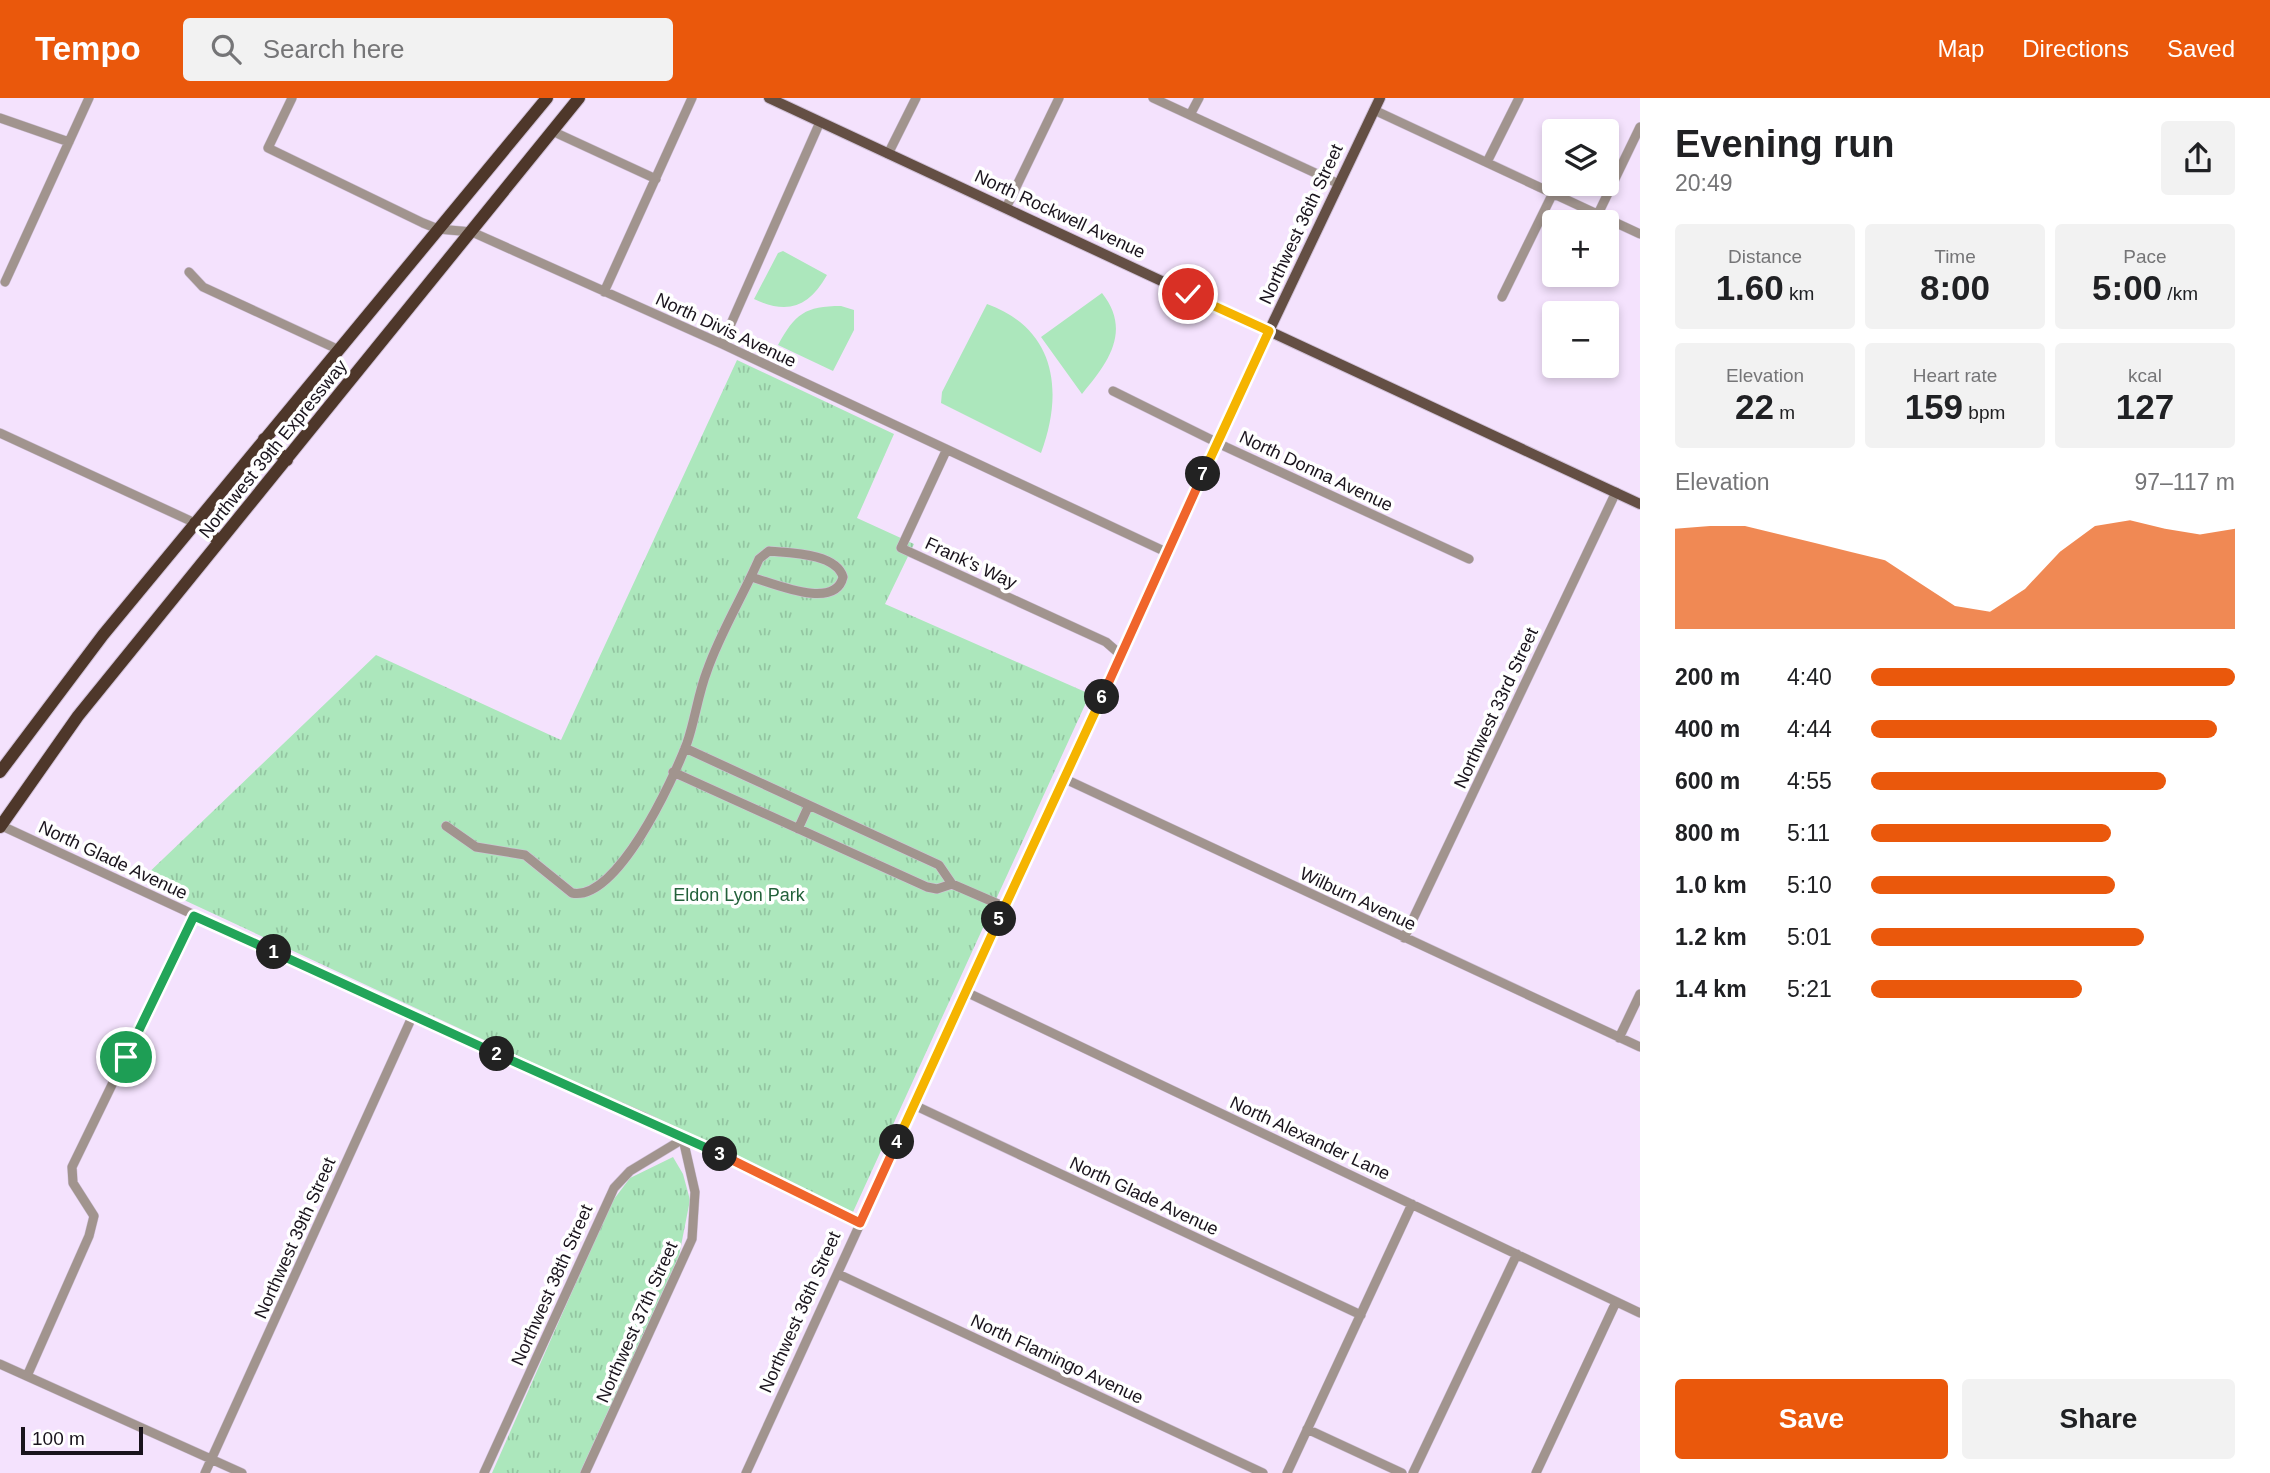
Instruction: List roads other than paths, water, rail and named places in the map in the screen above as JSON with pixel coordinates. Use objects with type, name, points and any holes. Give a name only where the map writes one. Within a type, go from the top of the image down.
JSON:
[{"type":"highway","name":"Northwest 39th Expressway","points":[[0,772],[57,692],[337,349],[547,98]]},
{"type":"highway","name":"Northwest 39th Expressway","points":[[0,826],[78,716],[579,98]]},
{"type":"highway","points":[[264,439],[287,460]]},
{"type":"highway","points":[[195,523],[220,541]]},
{"type":"main road","name":"Northwest 36th Street","points":[[1269,331],[1380,98]]},
{"type":"main road","name":"North Rockwell Avenue","points":[[775,99],[1640,504]]},
{"type":"street","points":[[5,282],[89,98]]},
{"type":"street","name":"North Divis Avenue","points":[[292,98],[268,148],[438,229],[472,232],[722,344],[1166,552]]},
{"type":"street","points":[[604,292],[692,98]]},
{"type":"street","points":[[888,154],[916,98]]},
{"type":"street","points":[[1006,208],[1059,98]]},
{"type":"street","points":[[1153,98],[1339,184]]},
{"type":"street","points":[[1190,115],[1199,98]]},
{"type":"street","points":[[1487,162],[1519,98]]},
{"type":"street","points":[[1374,110],[1542,188]]},
{"type":"street","points":[[0,118],[69,142]]},
{"type":"street","points":[[722,344],[820,122]]},
{"type":"street","points":[[1600,210],[1640,127]]},
{"type":"street","points":[[552,131],[656,178]]},
{"type":"street","points":[[1502,296],[1552,196]]},
{"type":"street","points":[[1559,196],[1589,210]]},
{"type":"street","points":[[1619,224],[1640,234]]},
{"type":"street","points":[[189,272],[203,287],[337,349]]},
{"type":"street","name":"Northwest 36th Street","points":[[746,1473],[1269,331]]},
{"type":"street","name":"North Donna Avenue","points":[[1112,391],[1469,559]]},
{"type":"street","points":[[0,433],[195,523]]},
{"type":"street","name":"Frank's Way","points":[[946,451],[901,548],[1105,642],[1122,656]]},
{"type":"street","name":"Northwest 33rd Street","points":[[1404,938],[1616,492]]},
{"type":"street","points":[[446,826],[476,847],[525,855],[541,865],[572,893],[592,892],[611,878],[637,844],[685,748],[707,671],[759,559],[769,551],[830,562],[839,569],[843,578],[840,586],[831,593],[818,595],[751,577]]},
{"type":"street","points":[[685,748],[939,865],[952,884],[1005,907]]},
{"type":"street","points":[[673,772],[927,887],[937,888],[952,884]]},
{"type":"street","name":"Wilburn Avenue","points":[[1063,778],[1640,1047]]},
{"type":"street","points":[[798,829],[809,805]]},
{"type":"street","name":"North Glade Avenue","points":[[0,826],[413,1015],[644,1117],[683,1139],[860,1223]]},
{"type":"street","points":[[27,1376],[89,1236],[94,1216],[73,1184],[72,1167],[194,916]]},
{"type":"street","name":"North Alexander Lane","points":[[967,992],[1640,1313]]},
{"type":"street","points":[[1619,1038],[1640,994]]},
{"type":"street","name":"Northwest 39th Street","points":[[205,1473],[413,1015]]},
{"type":"street","name":"North Glade Avenue","points":[[914,1105],[1361,1315]]},
{"type":"street","name":"Northwest 38th Street","points":[[484,1473],[614,1188],[630,1171],[683,1139]]},
{"type":"street","name":"Northwest 37th Street","points":[[586,1473],[692,1239],[695,1192],[683,1139]]},
{"type":"street","points":[[1287,1473],[1412,1204]]},
{"type":"street","points":[[1413,1473],[1517,1254]]},
{"type":"street","name":"North Flamingo Avenue","points":[[838,1274],[1263,1473]]},
{"type":"street","points":[[1536,1473],[1616,1302]]},
{"type":"street","points":[[0,1364],[242,1473]]},
{"type":"street","points":[[1307,1429],[1402,1473]]},
{"type":"park label","name":"Eldon Lyon Park","points":[[739,895]]}]
